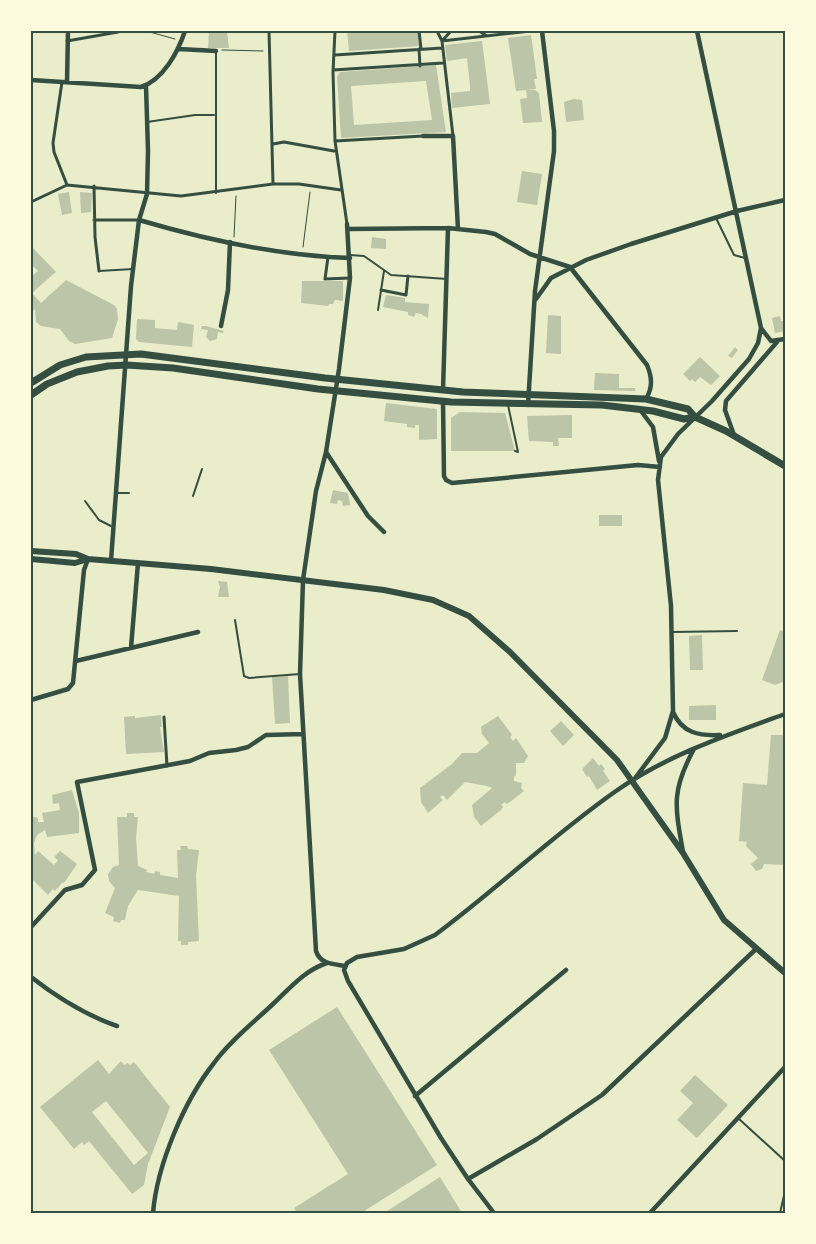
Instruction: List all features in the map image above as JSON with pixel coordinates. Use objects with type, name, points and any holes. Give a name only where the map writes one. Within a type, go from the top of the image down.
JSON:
[{"type":"main road","points":[[31,383],[60,365],[86,357],[127,354],[183,358],[338,379],[443,390],[646,399],[688,409],[695,417],[734,436],[785,466]]},
{"type":"main road","points":[[31,395],[47,384],[77,372],[108,366],[126,365],[173,368],[336,390],[443,401],[508,405],[602,405],[638,409],[684,419],[695,417]]},
{"type":"main road","points":[[31,551],[76,554],[88,559],[211,569],[413,595],[442,603],[469,616],[510,652],[588,728],[633,781],[683,853],[724,920],[785,973]]},
{"type":"main road","points":[[31,559],[75,563],[88,559]]},
{"type":"street","points":[[67,185],[54,152],[53,143],[64,82],[68,31]]},
{"type":"street","points":[[87,38],[90,31]]},
{"type":"street","points":[[31,80],[133,87],[146,86],[170,62],[178,49],[185,31]]},
{"type":"street","points":[[269,31],[273,184]]},
{"type":"street","points":[[335,31],[333,70],[334,150],[348,227],[350,278],[338,379],[326,452],[316,491],[303,580],[300,674],[314,936],[317,954],[327,963],[345,966]]},
{"type":"street","points":[[419,31],[420,66]]},
{"type":"street","points":[[437,31],[442,42],[452,136],[458,230]]},
{"type":"street","points":[[442,42],[451,31]]},
{"type":"street","points":[[479,31],[488,37]]},
{"type":"street","points":[[442,42],[531,31]]},
{"type":"street","points":[[528,405],[535,301],[554,151],[554,131],[542,31]]},
{"type":"street","points":[[697,31],[748,259],[761,328],[768,340],[777,342]]},
{"type":"street","points":[[67,41],[118,32]]},
{"type":"street","points":[[335,55],[442,48]]},
{"type":"street","points":[[178,49],[216,51]]},
{"type":"street","points":[[333,70],[420,66],[443,63]]},
{"type":"street","points":[[111,561],[133,269],[139,220],[147,194],[146,86]]},
{"type":"street","points":[[335,141],[452,136]]},
{"type":"street","points":[[273,144],[284,142],[334,150]]},
{"type":"street","points":[[31,202],[67,185],[94,186],[147,194],[181,196],[216,193],[273,184],[299,184],[341,190]]},
{"type":"street","points":[[94,186],[94,220],[99,271]]},
{"type":"street","points":[[535,301],[547,282],[570,267],[631,244],[737,211],[785,200]]},
{"type":"street","points":[[94,220],[139,220],[180,232],[232,241],[326,257],[350,256]]},
{"type":"street","points":[[348,227],[448,228],[495,234],[540,256],[570,267],[647,365],[652,376],[650,393],[646,399]]},
{"type":"street","points":[[443,390],[448,228]]},
{"type":"street","points":[[221,326],[228,290],[232,241]]},
{"type":"street","points":[[326,257],[325,279],[350,278]]},
{"type":"street","points":[[381,290],[406,295],[408,276]]},
{"type":"street","points":[[633,781],[643,765],[666,738],[672,711],[672,632],[668,559],[658,480],[661,456],[678,434],[749,359],[758,343],[761,328]]},
{"type":"street","points":[[734,436],[725,410],[726,401],[777,342],[785,339]]},
{"type":"street","points":[[443,401],[444,476],[446,480],[452,483],[638,465],[660,467]]},
{"type":"street","points":[[638,409],[653,427],[660,467]]},
{"type":"street","points":[[326,452],[368,516],[384,532]]},
{"type":"street","points":[[31,700],[68,689],[73,683],[84,570],[88,559]]},
{"type":"street","points":[[131,648],[138,563]]},
{"type":"street","points":[[76,661],[198,632]]},
{"type":"street","points":[[672,711],[681,724],[690,732],[722,735]]},
{"type":"street","points":[[494,1213],[468,1179],[415,1096],[344,975],[345,966],[349,960],[357,957],[404,949],[435,935],[616,790],[722,735],[785,714]]},
{"type":"street","points":[[164,717],[167,766]]},
{"type":"street","points":[[31,927],[65,890],[82,885],[95,870],[76,782],[167,766],[194,760],[209,753],[242,749],[266,735],[302,734]]},
{"type":"street","points":[[683,853],[676,813],[677,792],[681,774],[695,748]]},
{"type":"street","points":[[468,1179],[537,1139],[602,1095],[756,949]]},
{"type":"street","points":[[153,1213],[157,1188],[172,1142],[185,1111],[208,1071],[230,1044],[307,972],[327,963]]},
{"type":"street","points":[[415,1096],[566,970]]},
{"type":"street","points":[[31,977],[52,994],[79,1010],[117,1026]]},
{"type":"street","points":[[650,1213],[785,1067]]},
{"type":"lane","points":[[216,51],[214,115],[216,193]]},
{"type":"lane","points":[[147,122],[195,115],[214,115]]},
{"type":"lane","points":[[716,218],[734,254],[748,259]]},
{"type":"lane","points":[[350,256],[364,256],[384,271],[408,276],[446,280]]},
{"type":"lane","points":[[99,271],[133,269]]},
{"type":"lane","points":[[378,310],[384,271]]},
{"type":"lane","points":[[508,405],[518,452],[515,451]]},
{"type":"lane","points":[[193,496],[202,469]]},
{"type":"lane","points":[[116,493],[129,493]]},
{"type":"lane","points":[[85,501],[99,520],[114,527]]},
{"type":"lane","points":[[235,620],[244,676],[249,678],[300,674]]},
{"type":"lane","points":[[672,632],[738,631]]},
{"type":"lane","points":[[738,1118],[785,1161]]},
{"type":"lane","points":[[780,1213],[785,1191]]},
{"type":"path","points":[[146,31],[178,40]]},
{"type":"path","points":[[216,51],[271,52]]},
{"type":"path","points":[[232,241],[236,190]]},
{"type":"path","points":[[303,247],[310,191]]},
{"type":"building","points":[[209,31],[227,31],[229,48],[208,48]]},
{"type":"building","points":[[347,31],[418,31],[419,46],[349,51]]},
{"type":"building","points":[[531,35],[537,79],[534,79],[536,89],[516,91],[508,38]]},
{"type":"building","points":[[482,41],[490,104],[452,108],[451,93],[470,91],[467,58],[447,61],[445,45]]},
{"type":"building","points":[[436,65],[446,132],[341,138],[337,77],[340,72]],"holes":[[[426,81],[432,120],[354,125],[351,86]]]},
{"type":"building","points":[[526,90],[535,90],[539,93],[542,122],[523,123],[520,99],[527,98]]},
{"type":"building","points":[[574,99],[582,100],[584,120],[566,122],[564,102]]},
{"type":"building","points":[[522,171],[542,174],[537,205],[517,202]]},
{"type":"building","points":[[69,192],[72,213],[62,215],[58,194]]},
{"type":"building","points":[[80,192],[92,193],[91,212],[81,213]]},
{"type":"building","points":[[372,237],[386,239],[386,249],[371,248]]},
{"type":"building","points":[[31,246],[56,272],[32,293],[41,303],[66,280],[114,305],[117,309],[118,319],[112,338],[75,344],[69,341],[60,329],[41,326],[36,322],[35,309],[31,312],[31,277],[38,271],[31,264]]},
{"type":"building","points":[[302,281],[343,281],[343,301],[335,300],[333,304],[328,306],[301,303]]},
{"type":"building","points":[[386,295],[405,298],[405,302],[429,304],[428,318],[416,313],[414,317],[408,315],[408,312],[383,307]]},
{"type":"building","points":[[548,315],[561,316],[561,354],[546,353]]},
{"type":"building","points":[[780,316],[781,321],[785,321],[785,331],[775,333],[772,318]]},
{"type":"building","points":[[137,319],[155,320],[155,328],[177,330],[178,322],[194,325],[192,347],[139,342],[136,339]]},
{"type":"building","points":[[202,326],[224,331],[223,333],[218,332],[217,339],[210,341],[206,337],[208,330],[201,329]]},
{"type":"building","points":[[735,347],[738,350],[732,358],[728,356]]},
{"type":"building","points":[[700,357],[720,376],[711,385],[700,377],[695,382],[692,379],[690,381],[683,374]]},
{"type":"building","points":[[595,373],[619,374],[619,388],[635,388],[635,391],[594,390]]},
{"type":"building","points":[[386,403],[437,409],[437,439],[419,440],[419,425],[415,425],[415,428],[407,427],[407,424],[384,421]]},
{"type":"building","points":[[460,412],[505,413],[515,451],[451,451],[451,418]]},
{"type":"building","points":[[572,415],[572,438],[558,438],[559,446],[553,446],[553,442],[529,441],[527,416]]},
{"type":"building","points":[[333,490],[348,493],[350,505],[343,506],[342,501],[338,500],[337,504],[330,503]]},
{"type":"building","points":[[599,515],[622,515],[622,526],[599,526]]},
{"type":"building","points":[[218,581],[227,582],[229,597],[218,597],[220,587]]},
{"type":"building","points":[[780,630],[785,632],[785,681],[775,685],[762,680]]},
{"type":"building","points":[[702,635],[703,670],[690,670],[689,636]]},
{"type":"building","points":[[288,676],[290,723],[275,724],[272,677]]},
{"type":"building","points":[[716,705],[716,720],[689,720],[689,706]]},
{"type":"building","points":[[161,715],[162,727],[160,727],[164,752],[126,754],[124,717],[135,716],[135,718]]},
{"type":"building","points":[[498,716],[512,735],[510,737],[513,741],[516,738],[528,756],[524,763],[516,763],[516,775],[514,777],[514,781],[522,783],[521,788],[524,791],[507,804],[505,802],[501,805],[503,807],[501,810],[481,826],[474,817],[472,805],[492,788],[487,786],[465,782],[447,800],[443,795],[440,797],[443,800],[428,813],[421,802],[420,788],[452,764],[462,753],[477,753],[489,743],[482,734],[481,727]]},
{"type":"building","points":[[561,721],[574,735],[563,746],[550,731]]},
{"type":"building","points":[[771,735],[785,735],[785,865],[764,864],[762,869],[756,871],[751,864],[758,858],[746,846],[747,842],[739,841],[743,783],[767,785]]},
{"type":"building","points":[[593,758],[599,766],[601,764],[605,769],[603,771],[610,781],[597,790],[589,776],[587,777],[582,769]]},
{"type":"building","points":[[72,790],[79,813],[79,833],[47,837],[45,830],[37,835],[34,843],[35,855],[38,851],[54,865],[58,860],[54,857],[60,851],[77,864],[64,883],[55,891],[53,889],[48,895],[31,878],[31,816],[38,818],[38,822],[44,822],[42,813],[60,810],[59,803],[53,804],[52,795]]},
{"type":"building","points":[[127,813],[134,813],[134,817],[138,817],[136,838],[138,866],[147,870],[146,872],[154,874],[155,871],[160,872],[160,875],[178,878],[177,850],[181,850],[180,846],[199,850],[196,876],[199,941],[188,942],[188,945],[181,945],[181,941],[178,941],[179,896],[138,890],[128,906],[125,920],[121,920],[120,923],[113,921],[114,917],[105,913],[115,888],[109,881],[108,874],[113,867],[119,865],[117,817],[127,817]]},
{"type":"building","points":[[337,1007],[437,1165],[361,1213],[297,1213],[294,1208],[348,1174],[269,1050]]},
{"type":"building","points":[[98,1060],[109,1074],[121,1061],[124,1065],[128,1063],[130,1065],[134,1062],[170,1107],[148,1164],[144,1185],[132,1194],[89,1141],[84,1145],[82,1142],[74,1149],[40,1107]],"holes":[[[106,1101],[148,1153],[134,1165],[92,1112]]]},
{"type":"building","points":[[695,1075],[728,1105],[697,1138],[677,1120],[693,1103],[680,1091]]},
{"type":"building","points":[[440,1177],[462,1213],[384,1213]]}]
